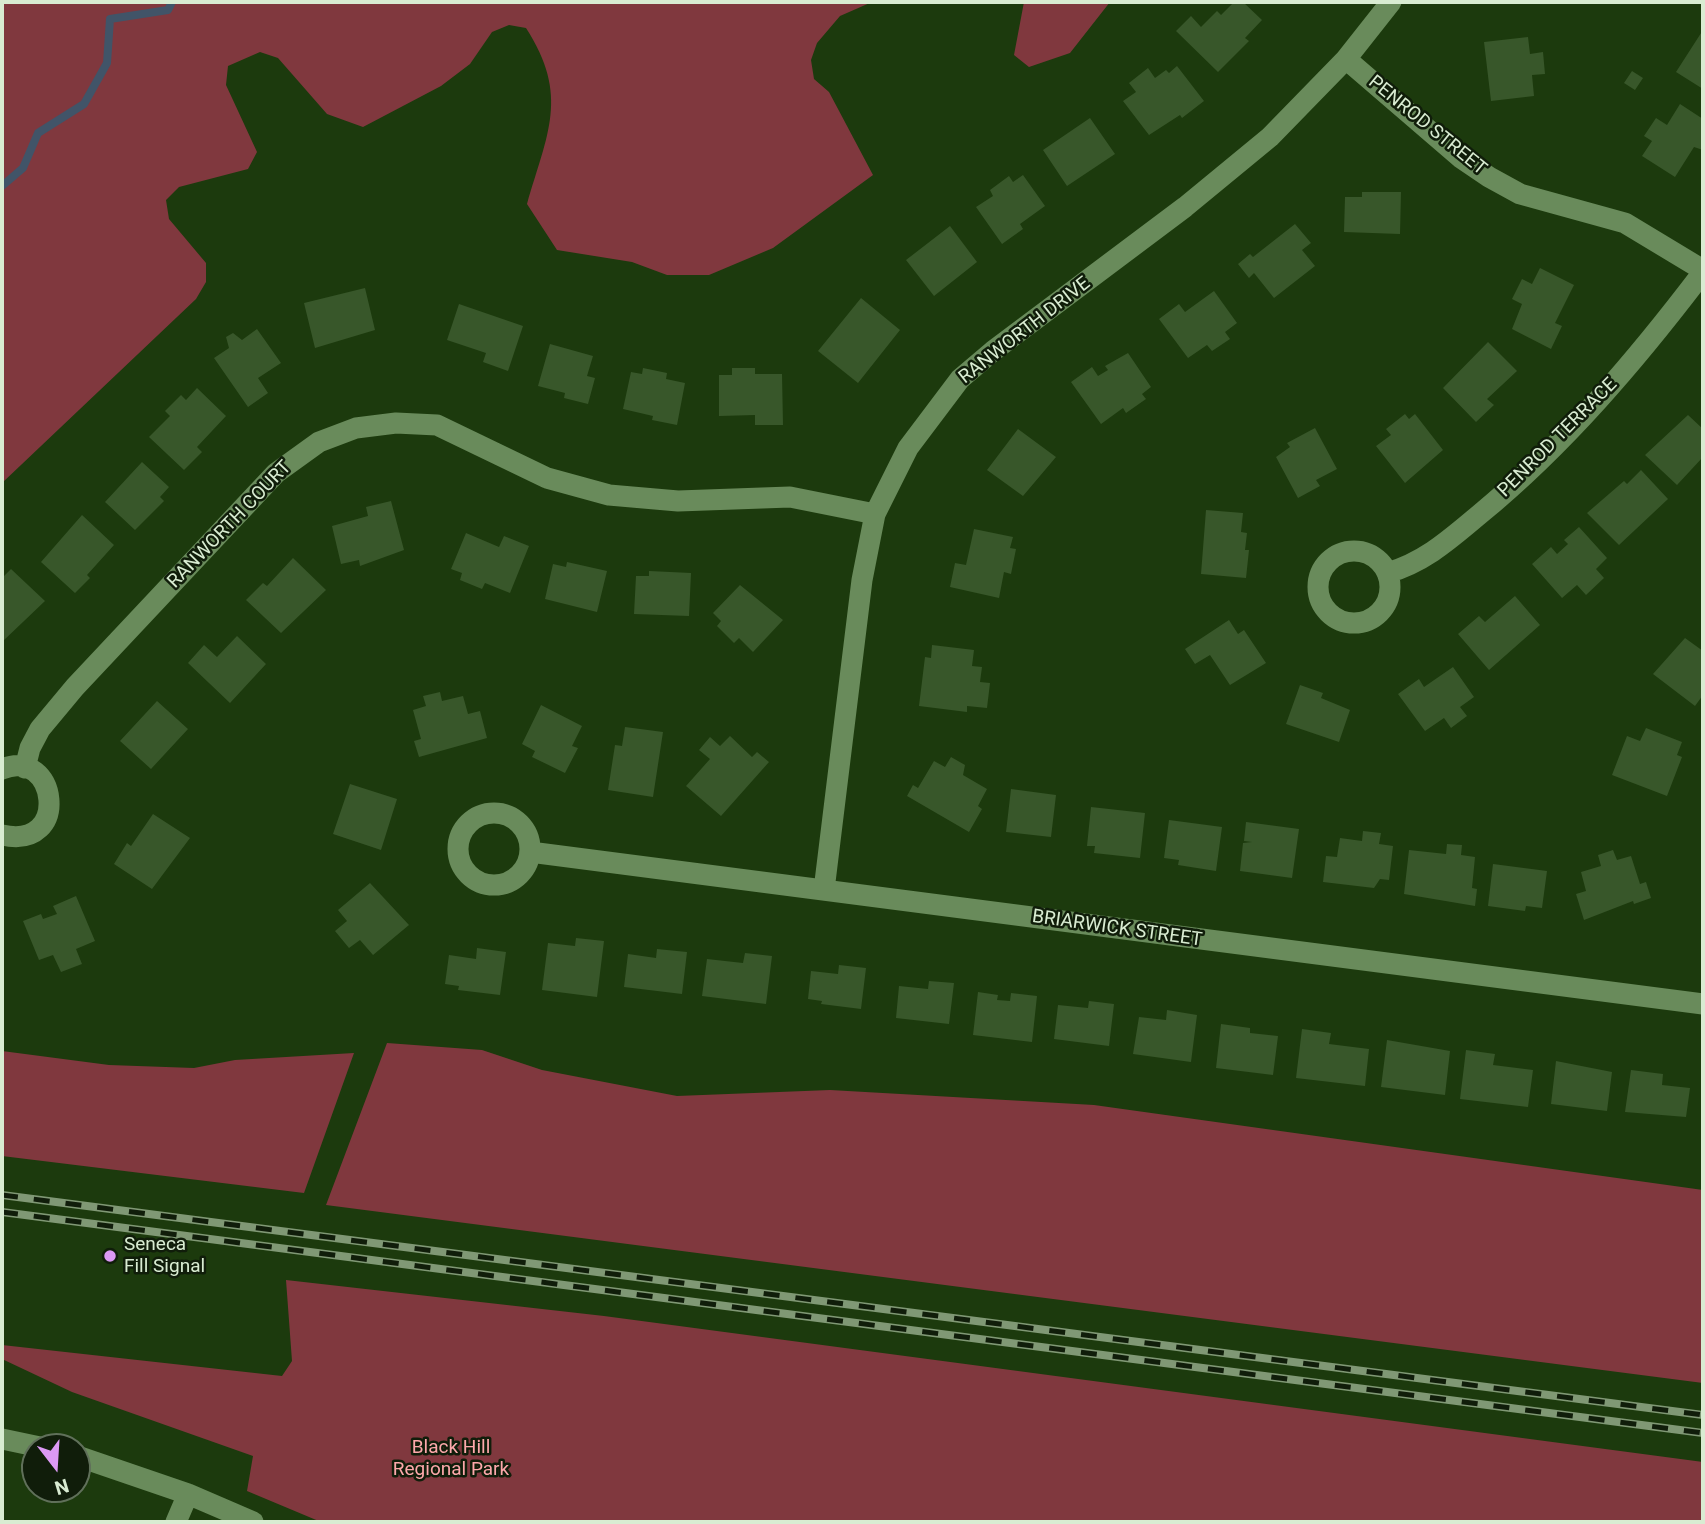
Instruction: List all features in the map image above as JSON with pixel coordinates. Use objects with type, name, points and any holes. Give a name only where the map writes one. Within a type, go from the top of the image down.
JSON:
[{"type":"street","name":"RANWORTH DRIVE","points":[[824,890],[862,580],[875,514],[908,448],[960,379],[1237,165],[1346,59],[1391,2]]},
{"type":"street","name":"PENROD STREET","points":[[1346,59],[1461,158],[1489,177],[1520,194],[1625,223],[1703,271]]},
{"type":"street","name":"PENROD TERRACE","points":[[1387,573],[1428,557],[1513,485],[1638,356],[1703,271]]},
{"type":"street","name":"RANWORTH COURT","points":[[24,768],[40,729],[75,687],[276,473],[318,442],[356,428],[396,423],[437,425],[547,478],[608,495],[678,501],[789,496],[875,514]]},
{"type":"street","points":[[2,769],[24,768],[41,777],[47,788],[49,812],[35,831],[14,838],[2,835]]},
{"type":"street","name":"BRIARWICK STREET","points":[[530,852],[637,869],[824,890],[1703,1004]]},
{"type":"street","points":[[2,1439],[21,1443]]},
{"type":"street","points":[[91,1461],[188,1494],[253,1522]]},
{"type":"street","points":[[176,1522],[188,1494]]},
{"type":"green space","points":[[2,2],[872,2],[840,16],[817,43],[811,60],[814,79],[829,92],[873,175],[773,248],[709,275],[667,275],[632,262],[557,250],[527,204],[547,135],[551,95],[548,74],[526,28],[509,25],[492,32],[470,64],[441,86],[363,127],[327,114],[278,58],[260,52],[228,66],[226,85],[257,152],[248,169],[179,187],[166,200],[169,219],[206,263],[206,282],[196,299],[2,483]]},
{"type":"green space","points":[[1024,2],[1110,2],[1070,53],[1029,67],[1014,55]]},
{"type":"green space","points":[[387,1043],[482,1050],[542,1070],[677,1096],[830,1090],[1094,1105],[1703,1190],[1703,1383],[326,1205]]},
{"type":"green space","points":[[2,1051],[109,1065],[194,1068],[235,1060],[354,1053],[304,1193],[2,1156]]},
{"type":"green space","name":"Black Hill Regional Park","points":[[286,1280],[604,1316],[1703,1462],[1703,1522],[321,1522],[247,1491],[253,1456],[72,1392],[2,1359],[2,1345],[282,1376],[292,1361]]},
{"type":"building","points":[[1234,2],[1243,2],[1262,20],[1245,38],[1249,41],[1218,72],[1176,31],[1191,16],[1201,27],[1217,11],[1221,15]]},
{"type":"building","points":[[1703,30],[1703,89],[1676,72]]},
{"type":"building","points":[[1528,37],[1530,54],[1543,52],[1545,74],[1532,75],[1534,96],[1491,101],[1484,42]]},
{"type":"building","points":[[1177,66],[1204,101],[1182,118],[1180,115],[1149,135],[1123,101],[1136,92],[1129,83],[1148,68],[1155,78],[1166,70],[1169,73]]},
{"type":"building","points":[[1632,71],[1643,78],[1635,90],[1624,83]]},
{"type":"building","points":[[1680,104],[1703,119],[1703,150],[1694,147],[1675,177],[1642,156],[1652,141],[1644,136],[1656,118],[1667,125]]},
{"type":"building","points":[[1090,118],[1115,154],[1067,186],[1043,150]]},
{"type":"building","points":[[1023,175],[1045,206],[1020,224],[1023,229],[1002,244],[976,207],[993,196],[990,190],[1009,176],[1013,182]]},
{"type":"building","points":[[1362,192],[1401,192],[1400,234],[1344,232],[1345,197],[1362,197]]},
{"type":"building","points":[[1295,224],[1311,243],[1302,250],[1315,266],[1274,298],[1254,273],[1249,278],[1238,264],[1250,254],[1253,257]]},
{"type":"building","points":[[950,226],[977,262],[934,296],[906,260]]},
{"type":"building","points":[[1540,268],[1574,285],[1555,323],[1562,326],[1551,349],[1512,329],[1522,304],[1512,299],[1522,279],[1532,284]]},
{"type":"building","points":[[365,288],[375,330],[315,348],[304,303]]},
{"type":"building","points":[[1214,291],[1237,323],[1225,332],[1230,339],[1212,351],[1207,345],[1188,358],[1159,319],[1179,304],[1185,312]]},
{"type":"building","points":[[861,298],[900,330],[858,383],[818,351]]},
{"type":"building","points":[[459,304],[523,326],[508,371],[483,362],[486,353],[447,340]]},
{"type":"building","points":[[257,329],[281,363],[258,378],[268,393],[248,407],[214,358],[229,348],[226,337],[233,333],[242,340]]},
{"type":"building","points":[[1488,342],[1517,371],[1487,399],[1494,405],[1476,422],[1443,388]]},
{"type":"building","points":[[550,344],[593,356],[587,376],[595,378],[588,404],[564,398],[565,393],[538,386]]},
{"type":"building","points":[[1128,353],[1151,387],[1142,394],[1146,399],[1126,413],[1123,408],[1101,424],[1071,382],[1092,367],[1098,376],[1108,370],[1105,366]]},
{"type":"building","points":[[643,368],[667,373],[666,379],[685,383],[677,425],[652,420],[653,416],[623,409],[631,372],[642,374]]},
{"type":"building","points":[[732,368],[755,368],[755,374],[782,374],[783,425],[755,425],[755,415],[719,416],[719,375],[732,375]]},
{"type":"building","points":[[197,388],[226,416],[197,447],[202,452],[184,470],[149,437],[170,416],[165,411],[181,395],[186,400]]},
{"type":"building","points":[[1405,414],[1409,419],[1415,414],[1443,450],[1405,483],[1376,446],[1391,435],[1386,429]]},
{"type":"building","points":[[1688,415],[1703,429],[1703,457],[1677,485],[1645,455]]},
{"type":"building","points":[[1315,428],[1337,469],[1316,480],[1320,486],[1298,498],[1276,457],[1290,447],[1287,443]]},
{"type":"building","points":[[1018,429],[1056,457],[1023,496],[987,470]]},
{"type":"building","points":[[142,462],[169,487],[160,497],[164,501],[135,530],[105,502]]},
{"type":"building","points":[[1641,470],[1668,499],[1619,545],[1587,513],[1624,481],[1627,484]]},
{"type":"building","points":[[391,501],[404,550],[360,566],[359,560],[341,564],[332,526],[368,516],[366,507]]},
{"type":"building","points":[[1206,510],[1243,513],[1241,532],[1247,533],[1245,550],[1249,550],[1246,578],[1201,574]]},
{"type":"building","points":[[82,515],[114,545],[87,575],[90,578],[75,593],[41,562]]},
{"type":"building","points":[[1579,527],[1607,558],[1596,569],[1604,578],[1586,595],[1577,585],[1562,598],[1532,564],[1551,547],[1557,554],[1568,544],[1564,540]]},
{"type":"building","points":[[974,529],[1013,537],[1010,548],[1016,549],[1011,574],[1004,572],[999,598],[950,587],[955,563],[966,565]]},
{"type":"building","points":[[466,533],[499,547],[504,536],[529,546],[510,593],[485,583],[482,589],[460,580],[462,573],[451,569]]},
{"type":"building","points":[[293,558],[326,590],[281,633],[246,600],[263,583],[267,586]]},
{"type":"building","points":[[567,562],[607,571],[597,612],[545,599],[553,564],[566,567]]},
{"type":"building","points":[[11,569],[45,601],[2,642],[2,578]]},
{"type":"building","points":[[649,571],[691,573],[689,616],[634,614],[636,576],[649,576]]},
{"type":"building","points":[[740,585],[783,620],[753,652],[739,638],[734,643],[717,626],[721,621],[713,613]]},
{"type":"building","points":[[1515,596],[1540,625],[1489,670],[1458,634],[1479,616],[1485,622]]},
{"type":"building","points":[[1229,620],[1238,634],[1244,630],[1266,663],[1230,685],[1210,655],[1195,664],[1185,649]]},
{"type":"building","points":[[237,636],[266,664],[230,703],[188,663],[204,645],[217,657]]},
{"type":"building","points":[[1685,638],[1703,651],[1703,695],[1695,706],[1653,674]]},
{"type":"building","points":[[932,645],[974,650],[972,666],[982,667],[980,682],[990,683],[987,708],[967,706],[967,712],[919,706],[925,657],[931,658]]},
{"type":"building","points":[[1453,667],[1474,697],[1460,707],[1467,716],[1451,728],[1444,718],[1425,731],[1398,694],[1419,679],[1424,687]]},
{"type":"building","points":[[1300,685],[1323,693],[1321,698],[1350,710],[1339,742],[1286,724]]},
{"type":"building","points":[[440,692],[442,701],[463,696],[468,714],[480,711],[487,738],[419,757],[414,741],[421,739],[413,710],[426,706],[423,696]]},
{"type":"building","points":[[157,701],[188,729],[151,769],[120,741]]},
{"type":"building","points":[[541,705],[582,726],[572,746],[578,748],[565,773],[532,757],[535,751],[522,744]]},
{"type":"building","points":[[625,727],[663,732],[653,797],[608,790],[615,745],[622,746]]},
{"type":"building","points":[[1646,728],[1682,742],[1677,755],[1682,757],[1667,796],[1612,775],[1627,736],[1640,741]]},
{"type":"building","points":[[730,736],[752,757],[757,752],[769,762],[721,816],[686,786],[710,759],[699,750],[710,737],[720,746]]},
{"type":"building","points":[[951,757],[965,765],[963,775],[987,789],[978,806],[982,809],[969,832],[907,796],[913,785],[918,788],[934,761],[945,767]]},
{"type":"building","points":[[350,784],[397,799],[381,850],[333,834]]},
{"type":"building","points":[[1011,789],[1056,795],[1051,837],[1006,832]]},
{"type":"building","points":[[1091,807],[1145,813],[1140,858],[1094,853],[1095,846],[1087,846]]},
{"type":"building","points":[[153,814],[190,838],[152,889],[114,864],[127,843],[131,846]]},
{"type":"building","points":[[1169,820],[1222,827],[1216,871],[1178,865],[1179,860],[1164,858]]},
{"type":"building","points":[[1246,822],[1299,829],[1292,878],[1240,871],[1243,843],[1252,842],[1244,841]]},
{"type":"building","points":[[1363,831],[1381,833],[1379,844],[1393,846],[1389,880],[1380,879],[1374,888],[1323,882],[1326,856],[1337,857],[1340,838],[1362,841]]},
{"type":"building","points":[[1447,844],[1462,845],[1461,855],[1475,857],[1472,888],[1477,889],[1475,906],[1404,894],[1409,850],[1446,854]]},
{"type":"building","points":[[1613,850],[1617,860],[1631,856],[1640,884],[1646,882],[1651,898],[1634,904],[1633,901],[1584,920],[1576,894],[1586,891],[1581,872],[1601,866],[1598,855]]},
{"type":"building","points":[[1493,864],[1547,871],[1542,908],[1526,906],[1525,911],[1488,906]]},
{"type":"building","points":[[370,883],[409,925],[373,955],[360,940],[349,948],[335,931],[347,921],[338,910]]},
{"type":"building","points":[[76,896],[95,941],[76,949],[82,964],[61,972],[53,955],[39,960],[23,921],[41,914],[43,919],[57,914],[53,906]]},
{"type":"building","points":[[576,938],[604,941],[597,997],[542,990],[548,943],[575,946]]},
{"type":"building","points":[[477,948],[506,952],[500,995],[458,990],[459,986],[445,984],[449,955],[476,959]]},
{"type":"building","points":[[657,949],[687,952],[682,994],[624,987],[628,954],[656,958]]},
{"type":"building","points":[[745,953],[772,956],[766,1004],[702,996],[707,959],[743,963]]},
{"type":"building","points":[[839,965],[866,968],[861,1009],[821,1004],[822,1001],[808,999],[811,971],[838,974]]},
{"type":"building","points":[[929,981],[954,983],[949,1024],[896,1018],[899,986],[928,989]]},
{"type":"building","points":[[978,992],[998,995],[997,1000],[1010,1001],[1011,993],[1037,996],[1032,1042],[973,1035]]},
{"type":"building","points":[[1089,1001],[1114,1004],[1109,1046],[1054,1039],[1058,1005],[1088,1008]]},
{"type":"building","points":[[1167,1010],[1197,1015],[1191,1062],[1133,1054],[1139,1017],[1166,1020]]},
{"type":"building","points":[[1221,1024],[1250,1028],[1250,1033],[1278,1036],[1273,1075],[1216,1068]]},
{"type":"building","points":[[1302,1029],[1331,1033],[1329,1044],[1369,1049],[1365,1086],[1296,1078]]},
{"type":"building","points":[[1387,1040],[1450,1051],[1445,1095],[1381,1087]]},
{"type":"building","points":[[1466,1050],[1495,1054],[1493,1065],[1533,1070],[1528,1107],[1460,1099]]},
{"type":"building","points":[[1556,1061],[1612,1072],[1607,1111],[1551,1104]]},
{"type":"building","points":[[1631,1070],[1663,1074],[1662,1085],[1690,1088],[1686,1117],[1625,1112]]},
{"type":"building","name":"Seneca Fill Signal","points":[[105,1251],[116,1253],[115,1261],[104,1260]]},
{"type":"waterway","points":[[2,186],[23,168],[38,133],[84,104],[107,63],[110,19],[168,10],[172,2]]},
{"type":"railway","points":[[2,1195],[1703,1415]]},
{"type":"railway","points":[[2,1212],[1703,1433]]},
{"type":"place","name":"Seneca Fill Signal","points":[[110,1256]]}]
